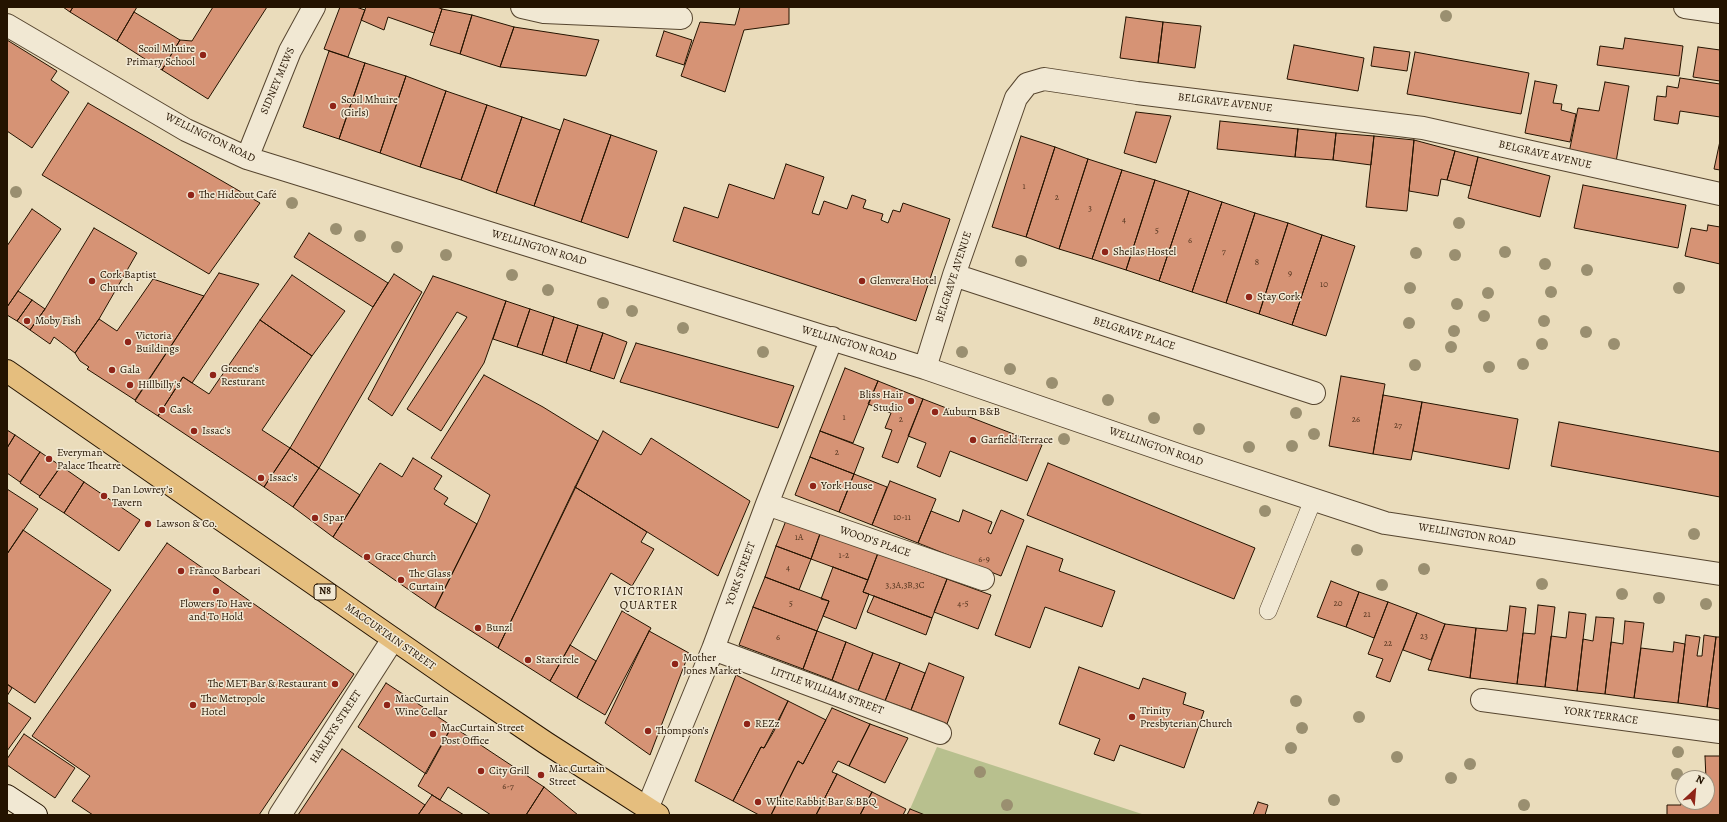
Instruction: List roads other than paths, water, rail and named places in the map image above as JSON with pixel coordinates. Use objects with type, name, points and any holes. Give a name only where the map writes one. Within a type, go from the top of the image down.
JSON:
[{"type":"highway","name":"MACCURTAIN STREET","points":[[7,371],[393,639],[546,743],[652,812]]},
{"type":"street","name":"SIDNEY MEWS","points":[[246,158],[290,51],[314,7]]},
{"type":"street","points":[[522,7],[544,12],[681,18]]},
{"type":"street","points":[[1685,7],[1720,12]]},
{"type":"street","name":"WELLINGTON ROAD","points":[[7,24],[186,130],[246,158],[832,338],[1385,523],[1720,574]]},
{"type":"street","name":"BELGRAVE AVENUE","points":[[925,368],[954,275],[1016,98],[1027,84],[1044,79],[1137,93],[1423,128],[1720,194]]},
{"type":"street","name":"BELGRAVE PLACE","points":[[954,275],[1314,393]]},
{"type":"street","name":"YORK STREET","points":[[652,812],[767,504],[832,338]]},
{"type":"street","name":"WOOD'S PLACE","points":[[767,504],[983,579]]},
{"type":"street","name":"HARLEYS STREET","points":[[280,815],[393,639]]},
{"type":"street","name":"LITTLE WILLIAM STREET","points":[[713,649],[940,733]]},
{"type":"street","name":"YORK TERRACE","points":[[1482,700],[1720,732]]},
{"type":"street","points":[[7,796],[36,815]]},
{"type":"lane","points":[[1268,611],[1313,500]]},
{"type":"place","name":"Scoil Mhuire Primary School","points":[[203,55]]},
{"type":"place","name":"Scoil Mhuire (Girls)","points":[[333,106]]},
{"type":"place","name":"The Hideout Café","points":[[191,195]]},
{"type":"place","name":"Sheilas Hostel","points":[[1105,252]]},
{"type":"place","name":"Cork Baptist Church","points":[[92,281]]},
{"type":"place","name":"Glenvera Hotel","points":[[862,281]]},
{"type":"place","name":"Stay Cork","points":[[1249,297]]},
{"type":"place","name":"Moby Fish","points":[[27,321]]},
{"type":"place","name":"Victoria Buildings","points":[[128,342]]},
{"type":"place","name":"Gala","points":[[112,370]]},
{"type":"place","name":"Greene's Resturant","points":[[213,375]]},
{"type":"place","name":"Hillbilly's","points":[[130,385]]},
{"type":"place","name":"Bliss Hair Studio","points":[[911,401]]},
{"type":"place","name":"Cask","points":[[162,410]]},
{"type":"place","name":"Auburn B&B","points":[[935,412]]},
{"type":"place","name":"Issac's","points":[[194,431]]},
{"type":"place","name":"Garfield Terrace","points":[[973,440]]},
{"type":"place","name":"Everyman Palace Theatre","points":[[49,459]]},
{"type":"place","name":"Issac’s","points":[[261,478]]},
{"type":"place","name":"York House","points":[[813,486]]},
{"type":"place","name":"Dan Lowrey’s Tavern","points":[[104,496]]},
{"type":"place","name":"Spar","points":[[315,518]]},
{"type":"place","name":"Lawson & Co.","points":[[148,524]]},
{"type":"place","name":"Grace Church","points":[[367,557]]},
{"type":"place","name":"Franco Barbeari","points":[[181,571]]},
{"type":"place","name":"The Glass Curtain","points":[[401,580]]},
{"type":"place","name":"Flowers To Have and To Hold","points":[[216,591]]},
{"type":"place","name":"Bunzl","points":[[478,628]]},
{"type":"place","name":"Starcircle","points":[[528,660]]},
{"type":"place","name":"Mother Jones Market","points":[[675,664]]},
{"type":"place","name":"The MET Bar & Restaurant","points":[[335,684]]},
{"type":"place","name":"The Metropole Hotel","points":[[193,705]]},
{"type":"place","name":"MacCurtain Wine Cellar","points":[[387,705]]},
{"type":"place","name":"Trinity Presbyterian Church","points":[[1132,717]]},
{"type":"place","name":"REZz","points":[[747,724]]},
{"type":"place","name":"Thompson’s","points":[[648,731]]},
{"type":"place","name":"MacCurtain Street Post Office","points":[[433,734]]},
{"type":"place","name":"City Grill","points":[[481,771]]},
{"type":"place","name":"Mac Curtain Street","points":[[541,775]]},
{"type":"place","name":"White Rabbit Bar & BBQ","points":[[758,802]]},
{"type":"district","name":"VICTORIAN QUARTER","points":[[649,599]]}]
